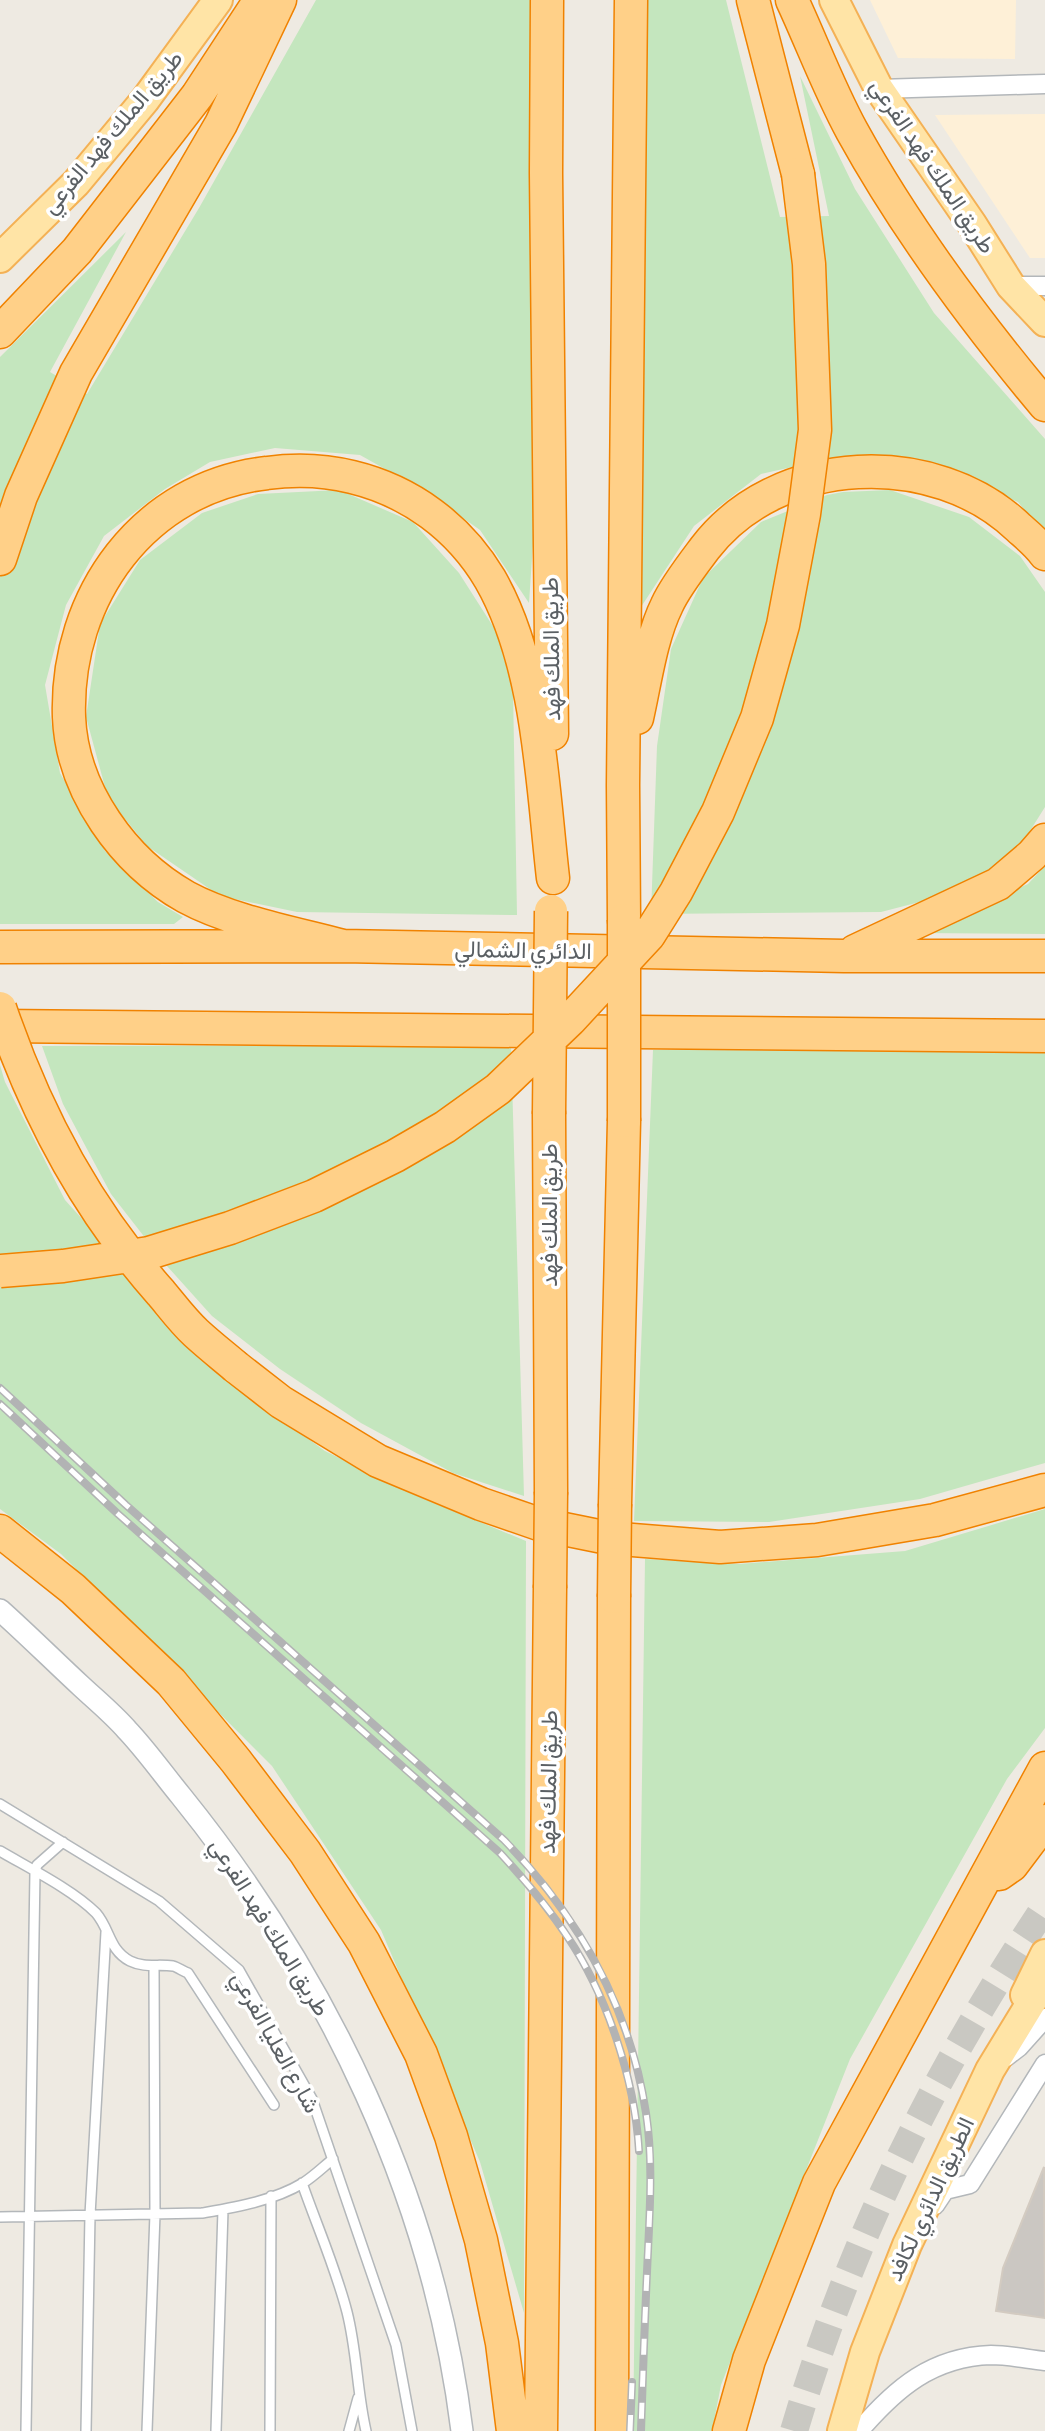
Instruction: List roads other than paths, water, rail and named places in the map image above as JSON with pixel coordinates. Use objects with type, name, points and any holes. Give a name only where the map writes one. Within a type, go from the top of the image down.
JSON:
[{"type":"highway","points":[[0,332],[77,251],[197,96],[260,0]]},
{"type":"highway","points":[[0,559],[21,496],[76,373],[221,124],[280,0]]},
{"type":"highway","name":"طريق الملك فهد","points":[[541,2431],[551,1492],[549,1114],[553,878],[546,173],[547,0]]},
{"type":"highway","points":[[612,2431],[614,1597],[624,1121],[623,785],[631,0]]},
{"type":"highway","points":[[0,1271],[63,1266],[149,1253],[230,1228],[314,1196],[395,1156],[444,1127],[498,1089],[570,1020],[649,934],[676,892],[718,812],[757,718],[782,625],[802,526],[815,430],[809,264],[798,174],[753,0]]},
{"type":"highway","points":[[792,0],[851,129],[912,231],[975,319],[1045,405]]},
{"type":"highway","points":[[342,946],[216,910],[187,897],[154,875],[126,850],[106,821],[89,791],[76,757],[69,719],[77,639],[104,579],[125,547],[176,503],[244,475],[288,470],[332,472],[375,482],[428,510],[450,528],[468,549],[488,577],[503,606],[520,654],[533,709],[553,878]]},
{"type":"highway","points":[[623,785],[650,657],[667,605],[707,546],[732,521],[759,502],[801,481],[851,472],[912,475],[934,479],[972,494],[1007,516],[1045,554]]},
{"type":"highway","points":[[844,956],[998,884],[1045,840]]},
{"type":"highway","name":"الدائري الشمالي","points":[[0,947],[342,946],[844,956],[1045,956]]},
{"type":"highway","points":[[0,1008],[18,1058],[46,1120],[79,1181],[137,1266],[194,1331],[236,1367],[281,1402],[378,1461],[527,1520],[608,1538],[720,1548],[817,1540],[935,1520],[1045,1490]]},
{"type":"highway","points":[[0,1026],[1045,1036]]},
{"type":"highway","points":[[0,1531],[74,1590],[171,1682],[236,1761],[305,1852],[364,1943],[421,2054],[451,2136],[481,2240],[502,2343],[513,2431]]},
{"type":"highway","points":[[729,2431],[749,2360],[819,2183],[1045,1768]]},
{"type":"highway","points":[[976,1893],[1012,1864],[1045,1821]]},
{"type":"main road","name":"طريق الملك فهد الفرعي","points":[[0,258],[94,162],[145,100],[218,0]]},
{"type":"main road","name":"طريق الملك فهد الفرعي","points":[[834,0],[879,89],[1012,286],[1045,323]]},
{"type":"main road","points":[[990,2070],[1045,1954]]},
{"type":"main road","name":"الطريق الدائري لكافد","points":[[842,2431],[865,2352],[907,2245],[990,2070],[1045,1980]]},
{"type":"street","points":[[879,89],[1045,84]]},
{"type":"street","points":[[1012,286],[1045,286]]},
{"type":"street","name":"طريق الملك فهد الفرعي","points":[[0,1610],[127,1729],[223,1848],[313,1986],[371,2105],[411,2203],[436,2290],[455,2379],[462,2431]]},
{"type":"street","points":[[990,2070],[1019,2047],[1045,2018]]},
{"type":"street","points":[[907,2245],[945,2190],[970,2184],[1045,2064]]},
{"type":"street","points":[[859,2431],[905,2384],[925,2371],[962,2358],[993,2355],[1045,2361]]},
{"type":"lane","name":"شارع العليا الفرعي","points":[[0,1804],[159,1901],[239,1970],[312,2099],[396,2345],[412,2431]]},
{"type":"lane","points":[[26,2431],[35,1872],[37,1865],[63,1842]]},
{"type":"lane","points":[[0,1851],[85,1903],[99,1916],[111,1944],[118,1953],[132,1962],[154,1967],[173,1966],[188,1973],[274,2105]]},
{"type":"lane","points":[[86,2431],[90,2215],[106,1931]]},
{"type":"lane","points":[[147,2431],[155,2214],[154,1967]]},
{"type":"lane","points":[[0,2217],[202,2213],[223,2210],[250,2205],[302,2183],[333,2159]]},
{"type":"lane","points":[[302,2183],[347,2310],[354,2346],[358,2397],[366,2431]]},
{"type":"lane","points":[[270,2431],[271,2196]]},
{"type":"lane","points":[[216,2431],[223,2210]]},
{"type":"lane","points":[[349,2431],[358,2397]]},
{"type":"tunnel","points":[[794,2431],[841,2292],[899,2159],[967,2031],[1045,1907]]},
{"type":"railway","points":[[0,1388],[126,1505],[504,1840],[556,1900],[578,1932],[614,2000],[628,2036],[646,2113],[650,2199],[641,2431]]},
{"type":"railway","points":[[0,1404],[118,1514],[500,1853],[526,1883],[567,1936],[595,1984],[625,2067],[632,2096],[639,2151]]},
{"type":"railway","points":[[630,2431],[632,2382]]}]
